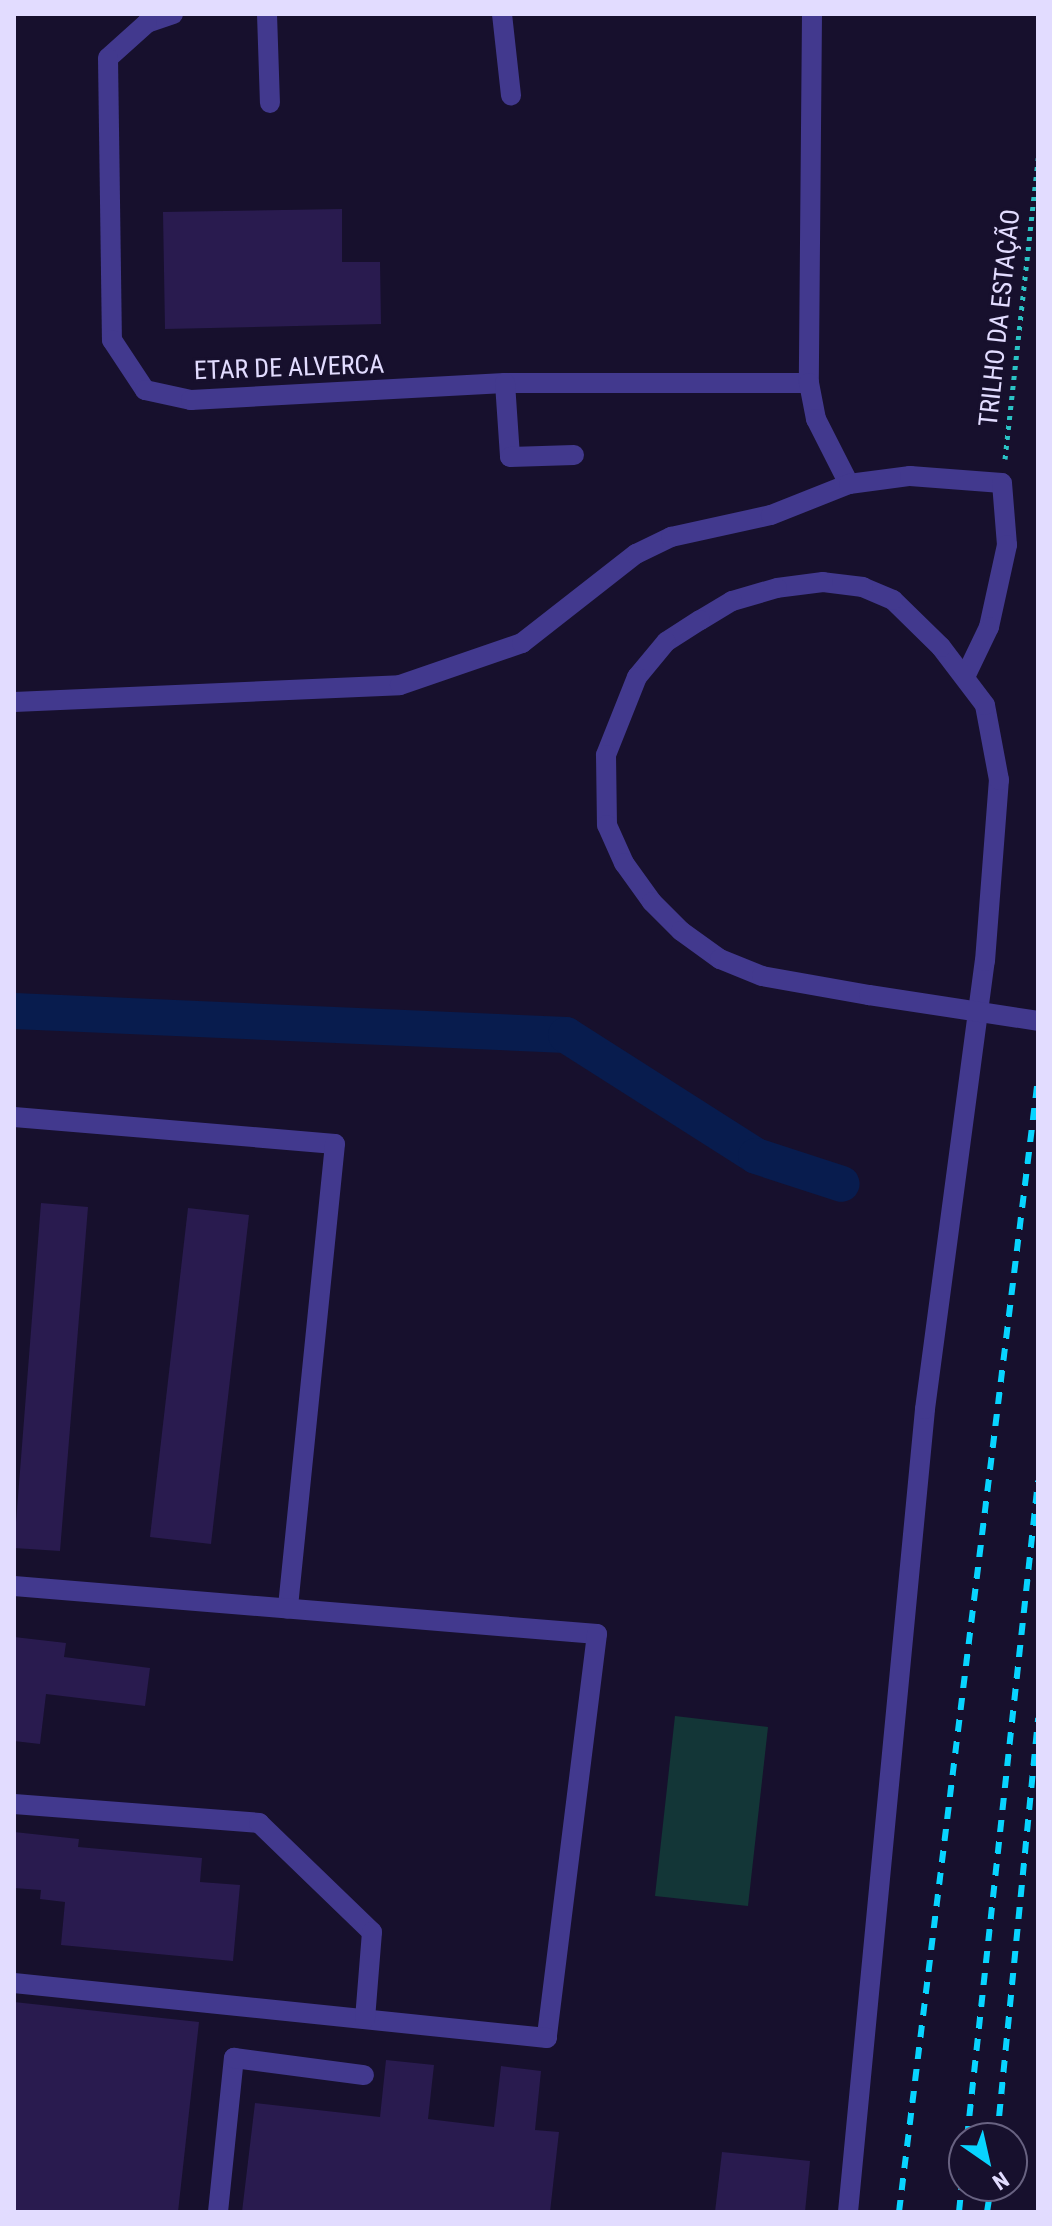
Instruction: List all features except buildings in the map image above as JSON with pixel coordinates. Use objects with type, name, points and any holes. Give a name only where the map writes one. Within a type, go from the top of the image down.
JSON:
[{"type":"street","name":"ETAR DE ALVERCA","points":[[173,14],[147,23],[108,58],[112,340],[145,390],[191,400],[505,383],[809,383]]},
{"type":"street","points":[[267,14],[270,103]]},
{"type":"street","points":[[502,14],[511,96]]},
{"type":"street","points":[[812,14],[809,383],[816,419],[849,484]]},
{"type":"street","points":[[505,383],[510,457],[574,455]]},
{"type":"street","points":[[14,702],[400,685],[522,643],[636,554],[671,537],[771,515],[849,484],[910,476],[1002,483],[1007,545],[989,627],[966,675]]},
{"type":"street","points":[[848,2212],[925,1409],[998,830],[995,739],[985,705],[966,675],[893,600],[863,587],[823,582],[777,588],[732,601],[666,642],[637,677],[606,755],[607,825],[624,863],[681,931],[720,959],[762,976],[869,995],[1038,1021]]},
{"type":"street","points":[[14,1117],[335,1144],[288,1609]]},
{"type":"street","points":[[14,1586],[597,1634],[547,2038],[14,1983]]},
{"type":"street","points":[[14,1804],[259,1823],[372,1932],[365,2019]]},
{"type":"street","points":[[218,2212],[234,2058],[364,2075]]},
{"type":"path","name":"TRILHO DA ESTAÇÃO","points":[[1002,483],[1038,158]]},
{"type":"green space","points":[[675,1716],[768,1727],[748,1906],[655,1896]]},
{"type":"waterway","points":[[14,1011],[566,1035],[756,1156],[842,1184]]},
{"type":"railway","points":[[899,2212],[1038,1079]]},
{"type":"railway","points":[[969,2122],[1038,1481]]},
{"type":"railway","points":[[999,2122],[1038,1718]]},
{"type":"railway","points":[[959,2212],[960,2202]]},
{"type":"railway","points":[[987,2212],[989,2202]]}]
